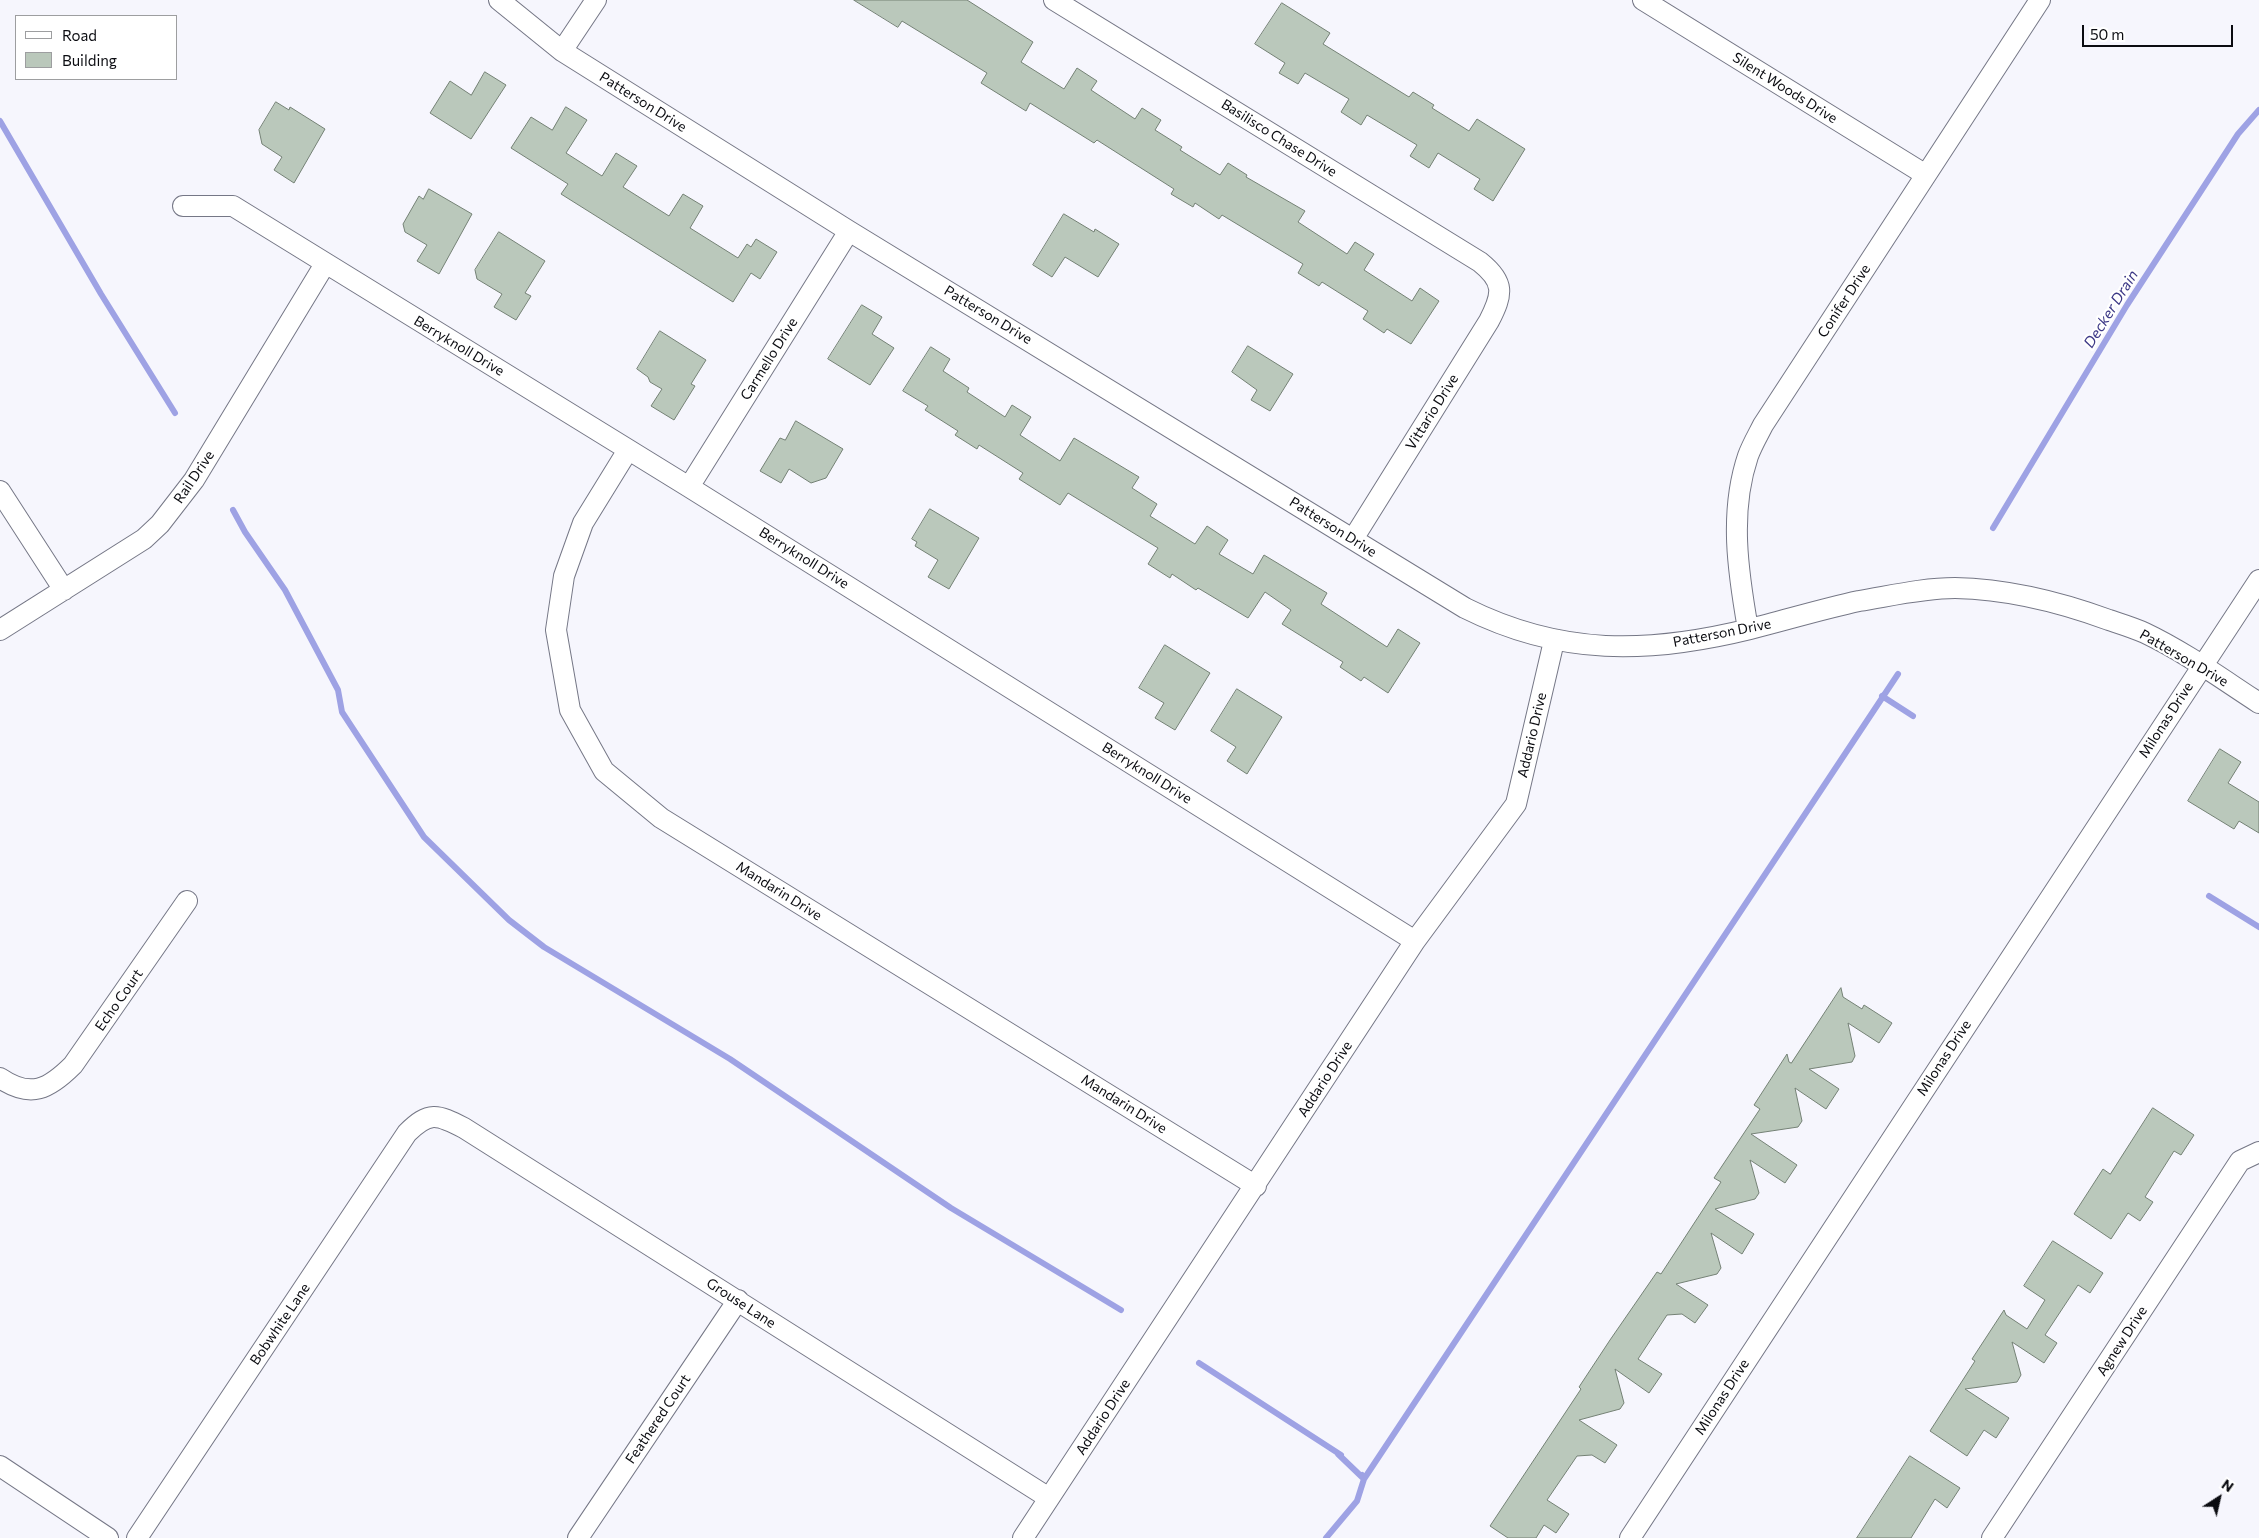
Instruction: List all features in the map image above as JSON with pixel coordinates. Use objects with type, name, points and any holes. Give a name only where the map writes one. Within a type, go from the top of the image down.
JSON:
[{"type":"street","name":"Patterson Drive","points":[[499,0],[562,51],[849,230],[1465,608],[1491,621],[1554,641],[1603,648],[1652,646],[1748,629],[1833,606],[1901,594],[1952,588],[1982,590],[2008,593],[2059,604],[2144,632],[2259,703]]},
{"type":"street","points":[[562,51],[596,0]]},
{"type":"street","name":"Basilisco Chase Drive","points":[[1054,0],[1480,262],[1492,271],[1497,282]]},
{"type":"street","name":"Silent Woods Drive","points":[[1643,0],[1926,175]]},
{"type":"street","name":"Conifer Drive","points":[[1748,629],[1740,581],[1736,521],[1740,486],[1748,454],[1763,425],[2040,0]]},
{"type":"street","name":"Berryknoll Drive","points":[[183,206],[233,206],[689,487],[1415,940]]},
{"type":"street","name":"Carmello Drive","points":[[689,487],[849,230]]},
{"type":"street","name":"Rail Drive","points":[[0,630],[144,538],[160,524],[178,503],[240,408],[325,264]]},
{"type":"street","name":"Vittario Drive","points":[[1353,539],[1489,321],[1500,300],[1497,282]]},
{"type":"street","name":"Mandarin Drive","points":[[628,450],[583,523],[564,576],[556,630],[570,710],[604,771],[661,818],[1256,1186]]},
{"type":"street","points":[[0,491],[64,590]]},
{"type":"street","name":"Milonas Drive","points":[[1630,1538],[2259,580]]},
{"type":"street","name":"Addario Drive","points":[[1023,1538],[1256,1186],[1415,940],[1516,804],[1554,641]]},
{"type":"street","name":"Echo Court","points":[[0,1078],[21,1089],[41,1089],[57,1081],[73,1065],[187,901]]},
{"type":"street","name":"Grouse Lane","points":[[429,1116],[439,1116],[464,1128],[1049,1498]]},
{"type":"street","name":"Bobwhite Lane","points":[[137,1538],[407,1133],[419,1120],[429,1116]]},
{"type":"street","name":"Agnew Drive","points":[[1992,1538],[2240,1161],[2259,1152]]},
{"type":"street","name":"Feathered Court","points":[[578,1538],[738,1300]]},
{"type":"street","points":[[0,1466],[108,1538]]},
{"type":"building","points":[[854,0],[967,0],[1033,42],[1021,62],[1064,89],[1077,68],[1097,81],[1091,90],[1135,119],[1142,108],[1161,120],[1155,130],[1182,147],[1180,150],[1220,175],[1228,163],[1247,175],[1246,177],[1305,211],[1298,222],[1347,254],[1355,242],[1374,254],[1364,270],[1412,301],[1420,288],[1439,301],[1411,344],[1387,329],[1384,333],[1363,319],[1368,311],[1322,282],[1319,286],[1298,273],[1303,264],[1222,215],[1219,219],[1195,203],[1193,207],[1171,194],[1174,189],[1097,140],[1094,143],[1030,103],[1026,111],[981,83],[987,73],[902,21],[898,27]]},
{"type":"building","points":[[1282,3],[1330,33],[1323,44],[1409,97],[1413,92],[1434,105],[1432,108],[1469,131],[1477,119],[1525,149],[1493,201],[1474,189],[1480,179],[1438,153],[1429,168],[1410,156],[1417,145],[1367,115],[1361,125],[1341,112],[1349,99],[1305,73],[1298,84],[1279,73],[1285,63],[1255,44]]},
{"type":"building","points":[[485,72],[506,85],[471,139],[430,113],[450,81],[471,95]]},
{"type":"building","points":[[276,102],[289,110],[290,107],[325,129],[294,183],[274,170],[282,157],[262,144],[259,130]]},
{"type":"building","points":[[566,107],[587,120],[566,153],[602,176],[616,153],[637,166],[623,187],[669,216],[683,194],[703,206],[690,228],[738,258],[747,244],[751,247],[756,239],[777,252],[760,279],[751,273],[733,302],[561,194],[568,184],[511,148],[531,117],[552,130]]},
{"type":"building","points":[[429,189],[472,214],[439,274],[417,261],[427,245],[405,232],[403,224],[419,196],[423,199]]},
{"type":"building","points":[[1064,214],[1094,232],[1095,229],[1119,244],[1098,277],[1065,257],[1052,277],[1033,265]]},
{"type":"building","points":[[499,232],[545,261],[525,293],[531,296],[516,320],[494,307],[502,294],[477,279],[475,270]]},
{"type":"building","points":[[862,305],[882,317],[872,334],[894,348],[870,385],[828,359]]},
{"type":"building","points":[[660,331],[706,360],[691,384],[695,386],[674,420],[651,406],[662,389],[650,382],[648,377],[637,369]]},
{"type":"building","points":[[1248,346],[1293,374],[1270,411],[1251,400],[1257,390],[1232,372]]},
{"type":"building","points":[[931,347],[950,359],[943,371],[969,388],[967,392],[1005,417],[1012,405],[1031,417],[1020,435],[1060,461],[1074,438],[1139,477],[1132,488],[1157,504],[1150,516],[1195,544],[1207,526],[1228,540],[1219,554],[1253,574],[1264,555],[1327,593],[1321,604],[1387,647],[1398,629],[1420,643],[1388,693],[1364,677],[1361,681],[1340,667],[1343,662],[1282,624],[1291,610],[1265,592],[1248,618],[1198,588],[1196,590],[1172,574],[1170,578],[1148,564],[1158,548],[1068,493],[1060,505],[1019,479],[1023,473],[979,445],[977,449],[955,435],[958,431],[925,410],[928,406],[903,391]]},
{"type":"building","points":[[796,421],[843,449],[826,478],[811,483],[789,469],[781,483],[760,471],[780,438],[785,440]]},
{"type":"building","points":[[930,509],[979,538],[949,589],[928,577],[938,560],[915,546],[917,542],[912,539]]},
{"type":"building","points":[[1165,645],[1210,673],[1175,730],[1155,718],[1164,703],[1139,688]]},
{"type":"building","points":[[1237,689],[1282,717],[1247,774],[1227,761],[1236,747],[1211,731]]},
{"type":"building","points":[[2220,749],[2241,762],[2228,783],[2259,802],[2259,833],[2239,821],[2234,829],[2188,801]]},
{"type":"building","points":[[1841,988],[1843,997],[1862,1009],[1864,1005],[1892,1023],[1879,1043],[1848,1023],[1855,1056],[1852,1062],[1809,1069],[1839,1089],[1826,1109],[1795,1088],[1802,1121],[1798,1127],[1751,1134],[1797,1165],[1785,1183],[1750,1160],[1759,1193],[1755,1199],[1715,1209],[1754,1234],[1742,1254],[1711,1233],[1721,1268],[1717,1274],[1676,1284],[1708,1305],[1695,1323],[1682,1314],[1667,1315],[1638,1359],[1662,1374],[1649,1393],[1615,1369],[1624,1403],[1620,1409],[1579,1420],[1617,1445],[1605,1463],[1592,1455],[1577,1456],[1547,1500],[1569,1514],[1556,1533],[1544,1525],[1536,1538],[1508,1538],[1490,1526],[1581,1389],[1579,1387],[1610,1340],[1657,1272],[1661,1274],[1721,1182],[1714,1178],[1760,1109],[1754,1105],[1787,1054],[1791,1063]]},
{"type":"building","points":[[2153,1108],[2194,1135],[2181,1155],[2174,1151],[2145,1197],[2153,1202],[2140,1221],[2128,1213],[2111,1239],[2074,1214],[2103,1169],[2110,1174]]},
{"type":"building","points":[[2053,1241],[2103,1273],[2090,1293],[2078,1285],[2045,1335],[2057,1343],[2044,1363],[2012,1342],[2021,1375],[2017,1382],[1965,1389],[2009,1418],[1996,1438],[1984,1430],[1967,1456],[1930,1431],[1975,1361],[1972,1359],[2004,1310],[2006,1315],[2027,1329],[2045,1300],[2024,1286]]},
{"type":"building","points":[[1910,1456],[1960,1488],[1947,1508],[1935,1499],[1911,1538],[1857,1538]]},
{"type":"waterway","name":"Decker Drain","points":[[1993,528],[2127,305],[2238,134],[2259,110]]},
{"type":"waterway","points":[[0,121],[101,294],[175,413]]},
{"type":"waterway","points":[[233,510],[245,532],[285,590],[338,690],[342,712],[424,837],[509,920],[544,947],[730,1059],[951,1208],[1121,1310]]},
{"type":"waterway","points":[[1338,1454],[1364,1479],[1898,674]]},
{"type":"waterway","name":"Decker Drain","points":[[1882,696],[1913,716]]},
{"type":"waterway","name":"Decker Drain","points":[[2209,896],[2259,927]]},
{"type":"waterway","points":[[1199,1363],[1341,1455]]},
{"type":"waterway","points":[[1326,1538],[1357,1501],[1364,1479],[1362,1475]]}]
